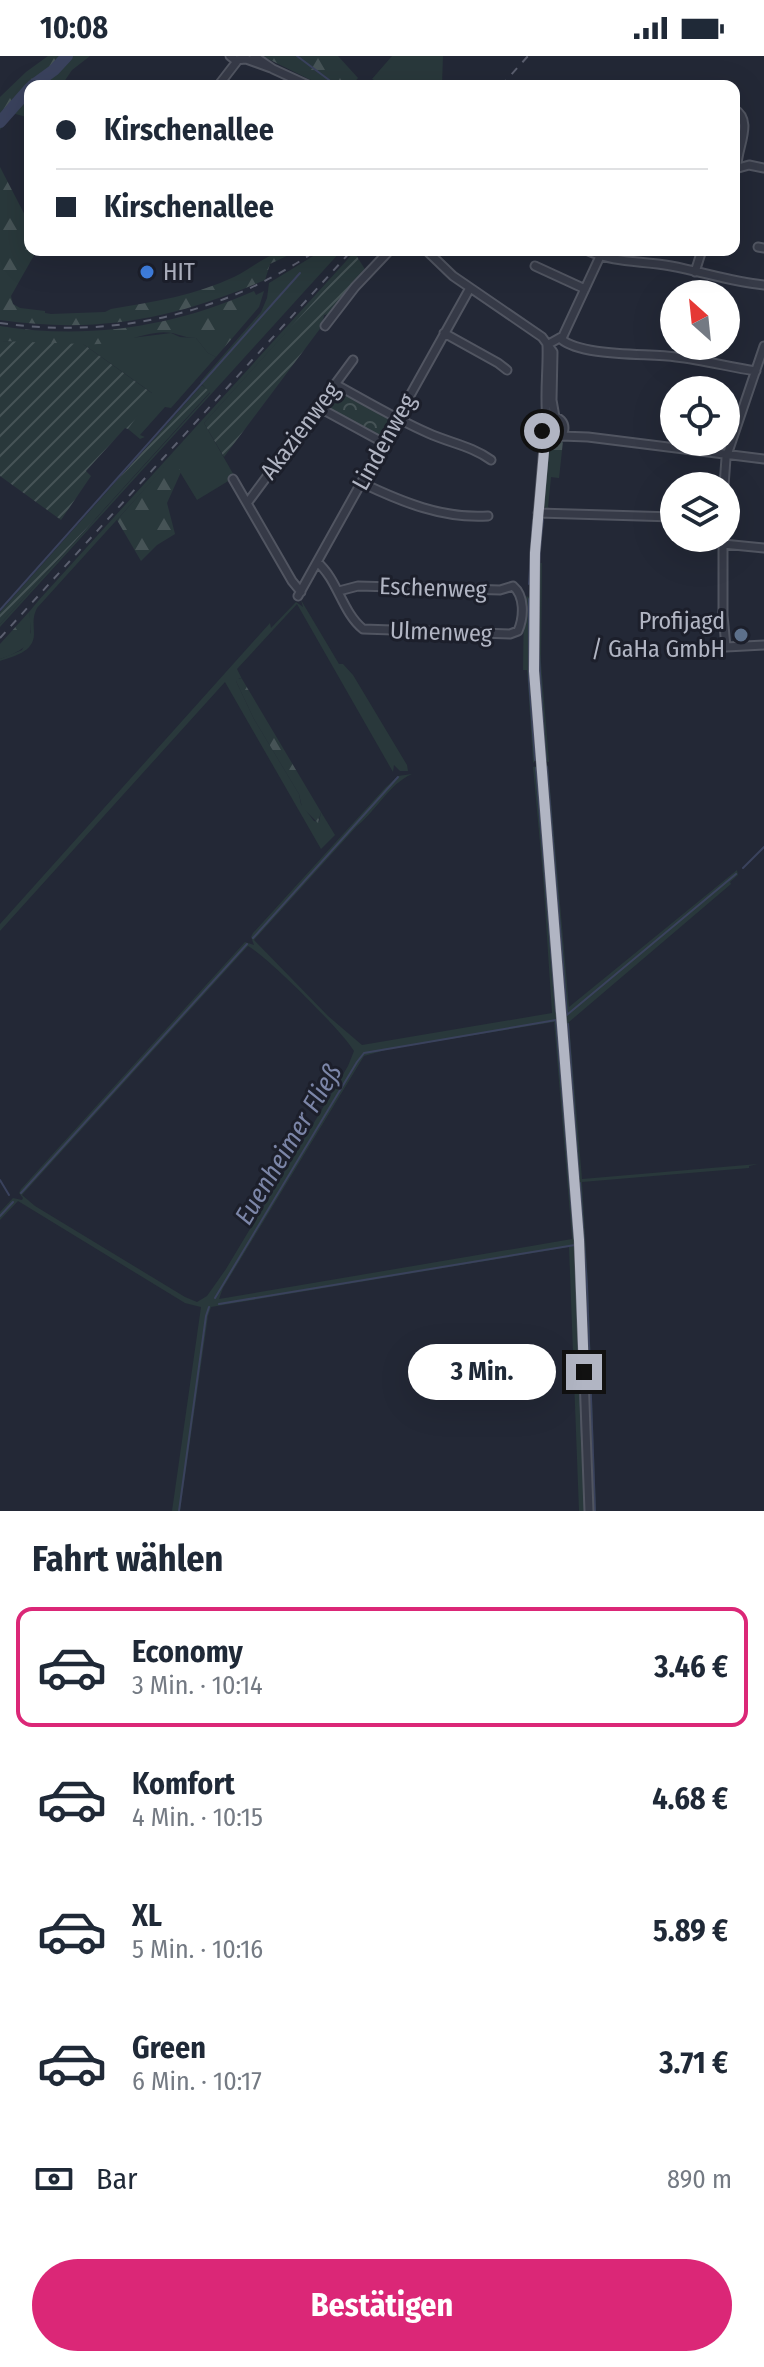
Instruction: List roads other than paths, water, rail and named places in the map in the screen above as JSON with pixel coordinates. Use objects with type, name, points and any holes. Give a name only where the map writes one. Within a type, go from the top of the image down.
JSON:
[{"type":"street","points":[[254,56],[297,80]]},
{"type":"street","points":[[221,80],[237,57],[273,69]]},
{"type":"street","points":[[740,114],[745,124],[740,145]]},
{"type":"street","points":[[740,168],[749,165],[764,168]]},
{"type":"street","points":[[326,321],[384,256]]},
{"type":"street","points":[[432,256],[470,288],[537,332],[547,345],[551,418]]},
{"type":"street","points":[[547,345],[561,339],[600,256]]},
{"type":"street","points":[[605,256],[611,260],[662,265],[764,285]]},
{"type":"street","points":[[695,272],[700,256]]},
{"type":"street","points":[[535,266],[585,289]]},
{"type":"street","name":"Lindenweg","points":[[248,502],[248,508],[300,594],[470,288]]},
{"type":"street","points":[[444,333],[507,370]]},
{"type":"street","points":[[561,339],[570,345],[617,353],[674,356],[756,371]]},
{"type":"street","points":[[740,418],[764,346]]},
{"type":"street","name":"Akazienweg","points":[[248,502],[353,360]]},
{"type":"street","points":[[335,384],[397,418],[447,441],[477,450],[491,460]]},
{"type":"street","points":[[318,407],[384,443]]},
{"type":"street","points":[[551,418],[561,420],[564,426],[588,437]]},
{"type":"street","points":[[551,418],[542,426],[545,435],[534,569],[534,671],[580,1252],[589,1511]]},
{"type":"street","points":[[543,458],[564,426]]},
{"type":"street","points":[[545,435],[660,445]]},
{"type":"street","points":[[740,455],[764,459]]},
{"type":"street","points":[[233,479],[248,502]]},
{"type":"street","points":[[362,483],[401,501],[439,512],[488,516]]},
{"type":"street","points":[[538,513],[660,517]]},
{"type":"street","points":[[740,544],[764,548]]},
{"type":"street","points":[[723,552],[726,647],[764,645]]},
{"type":"street","name":"Ulmenweg","points":[[317,562],[328,573],[358,625],[372,630],[513,634],[521,626],[522,598]]},
{"type":"street","name":"Eschenweg","points":[[339,591],[358,586],[500,590],[513,586],[522,598]]},
{"type":"waterway","points":[[40,80],[67,56]]},
{"type":"waterway","points":[[297,56],[329,80]]},
{"type":"waterway","points":[[0,122],[24,95]]},
{"type":"waterway","points":[[0,610],[300,273]]},
{"type":"waterway","points":[[529,584],[533,520]]},
{"type":"waterway","points":[[543,520],[538,610],[546,760]]},
{"type":"waterway","points":[[529,599],[529,680],[535,760]]},
{"type":"waterway","points":[[547,767],[567,1015]]},
{"type":"waterway","points":[[536,768],[556,1012]]},
{"type":"waterway","points":[[253,938],[398,777]]},
{"type":"waterway","name":"Euenheimer Fließ","points":[[743,868],[764,847]]},
{"type":"waterway","name":"Euenheimer Fließ","points":[[568,1014],[736,874]]},
{"type":"waterway","points":[[21,1193],[247,944]]},
{"type":"waterway","points":[[556,1020],[574,1238]]},
{"type":"waterway","name":"Euenheimer Fließ","points":[[215,1298],[364,1053],[556,1020]]},
{"type":"waterway","points":[[568,1024],[579,1177]]},
{"type":"waterway","points":[[0,1180],[9,1195]]},
{"type":"waterway","points":[[580,1183],[595,1511]]},
{"type":"waterway","points":[[0,1216],[13,1202]]},
{"type":"waterway","points":[[219,1304],[575,1245],[577,1283]]},
{"type":"waterway","points":[[577,1294],[582,1440]]},
{"type":"waterway","name":"Euenheimer Fließ","points":[[179,1511],[209,1307]]},
{"type":"waterway","points":[[583,1445],[585,1511]]},
{"type":"railway","points":[[506,80],[528,56]]},
{"type":"railway","points":[[0,323],[84,327],[165,317],[243,291],[307,256]]},
{"type":"railway","points":[[0,638],[347,256]]},
{"type":"place","name":"HIT","points":[[147,272]]},
{"type":"place","name":"Profijagd / GaHa GmbH","points":[[741,635]]}]
